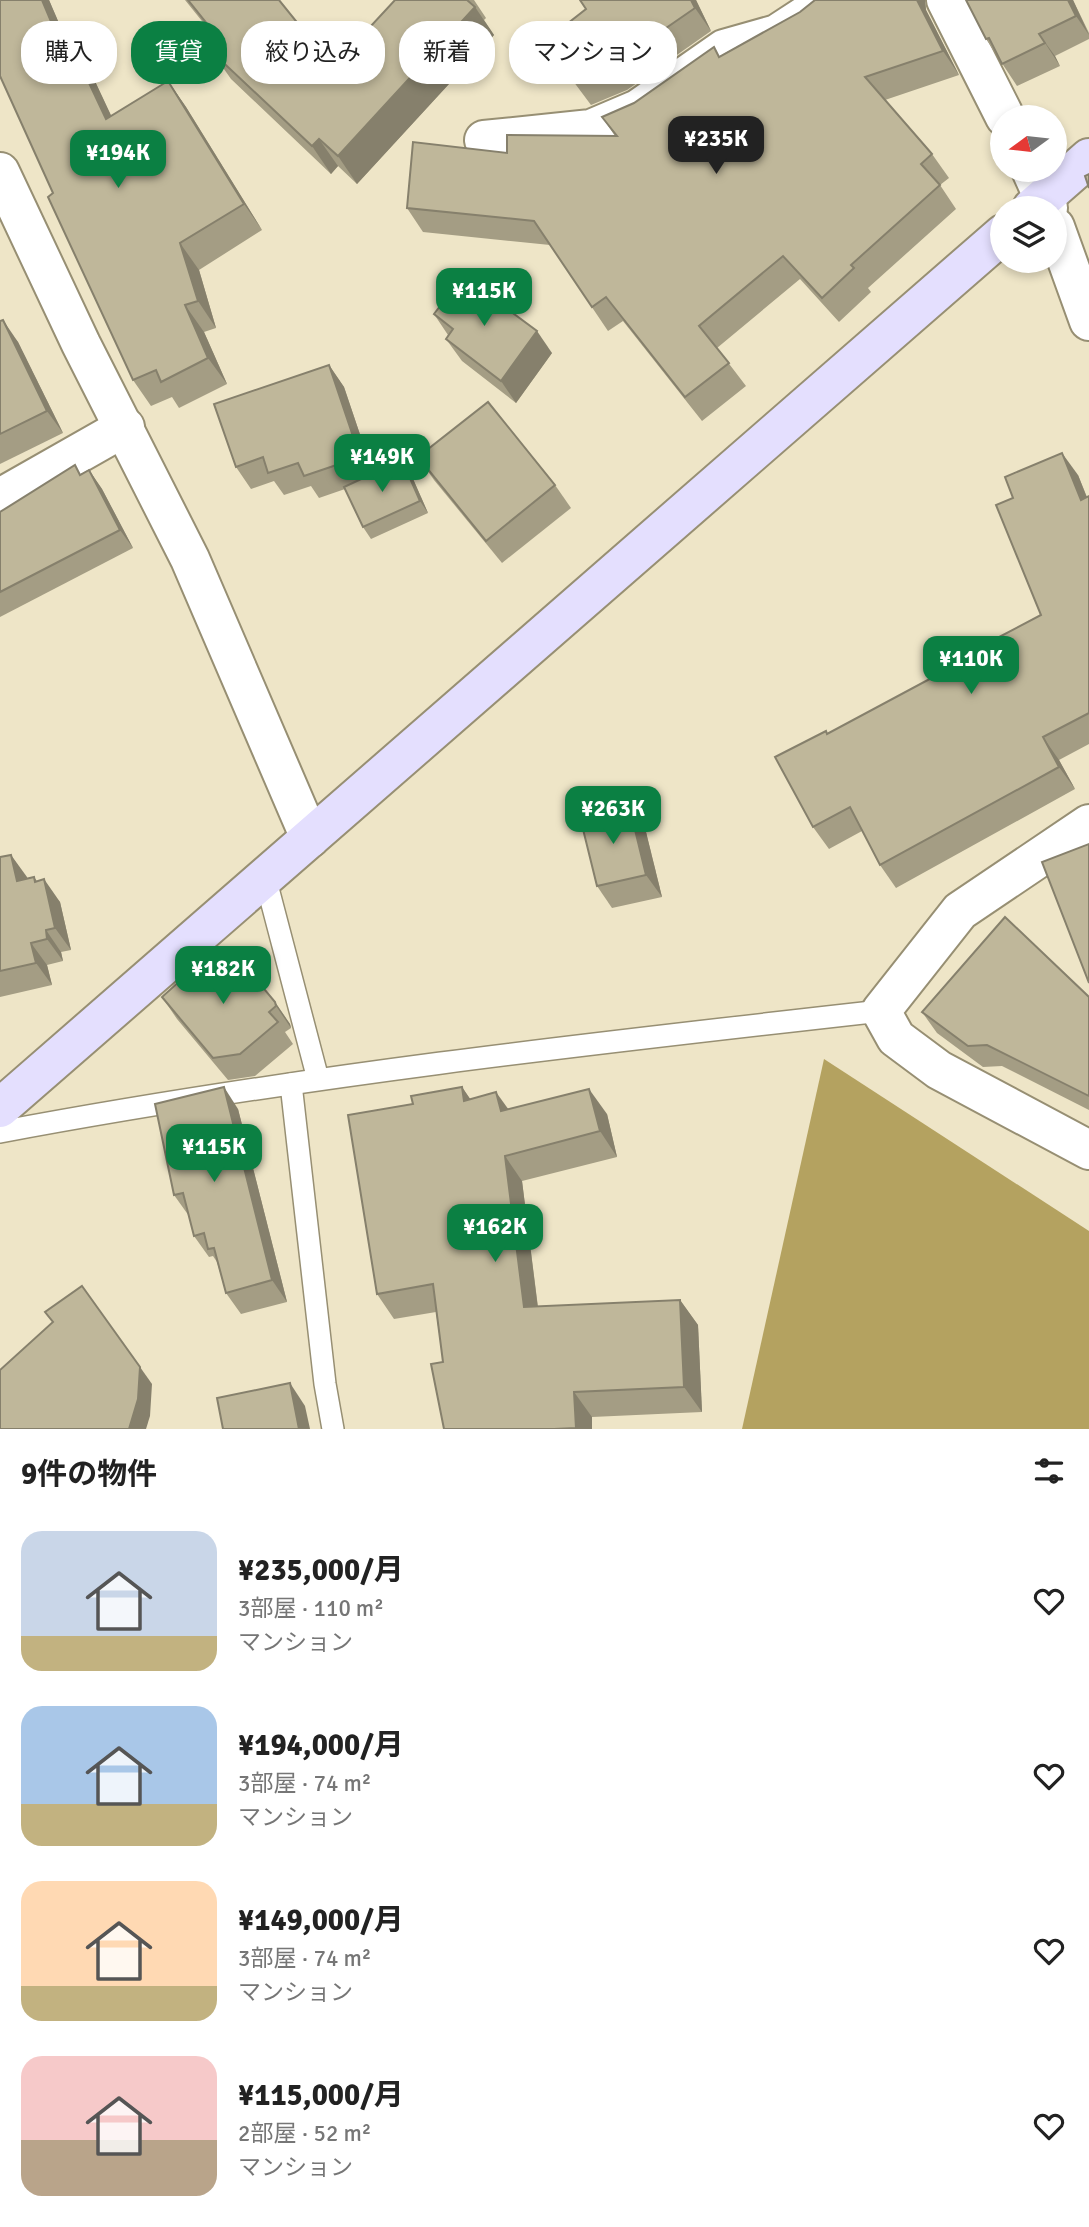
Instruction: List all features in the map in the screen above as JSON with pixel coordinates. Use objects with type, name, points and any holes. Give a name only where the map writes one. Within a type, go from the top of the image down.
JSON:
[{"type":"street","points":[[484,141],[591,129],[638,109],[724,48],[777,34],[830,0]]},
{"type":"street","points":[[947,0],[999,105]]},
{"type":"street","points":[[1048,196],[1089,158]]},
{"type":"street","points":[[0,172],[81,344],[190,559],[310,838]]},
{"type":"street","points":[[0,1108],[990,245]]},
{"type":"street","points":[[1067,265],[1089,321]]},
{"type":"street","points":[[0,498],[125,427]]},
{"type":"street","points":[[1089,824],[960,911],[881,1011],[896,1038],[939,1070],[1089,1150]]},
{"type":"lane","points":[[265,877],[318,1079]]},
{"type":"lane","points":[[0,1132],[107,1111],[447,1060],[881,1011]]},
{"type":"lane","points":[[291,1084],[333,1429]]},
{"type":"shaded area","points":[[824,1059],[1089,1231],[1089,1429],[742,1429]]},
{"type":"building","points":[[0,0],[42,0],[51,21],[21,21],[21,84],[90,84],[106,119],[163,84],[170,84],[244,204],[180,243],[198,301],[185,305],[208,358],[161,382],[156,370],[133,380],[48,197],[53,193],[0,76]]},
{"type":"building","points":[[188,0],[279,0],[296,21],[241,21],[241,79],[227,66],[227,21],[205,21]]},
{"type":"building","points":[[395,0],[467,0],[475,7],[462,21],[399,21],[399,84],[404,84],[338,156],[319,139],[312,146],[246,84],[385,84],[385,21],[376,21]]},
{"type":"building","points":[[580,0],[691,0],[695,8],[676,21],[571,21],[586,9]]},
{"type":"building","points":[[815,0],[917,0],[943,51],[865,77],[932,154],[921,164],[940,185],[851,265],[854,268],[822,298],[783,256],[699,326],[729,363],[685,397],[606,297],[592,307],[534,221],[407,208],[413,142],[507,153],[507,135],[617,136],[602,117],[634,103],[661,84],[677,84],[677,73],[714,47],[719,57],[800,12]]},
{"type":"building","points":[[966,0],[1068,0],[1076,16],[1039,34],[1045,43],[1002,64]]},
{"type":"building","points":[[463,276],[537,331],[501,381],[446,339],[453,329],[434,314]]},
{"type":"building","points":[[3,320],[47,411],[0,434],[0,321]]},
{"type":"building","points":[[329,365],[360,457],[304,476],[298,463],[268,473],[263,457],[236,467],[214,404]]},
{"type":"building","points":[[488,402],[555,485],[486,541],[418,457]]},
{"type":"building","points":[[1062,453],[1081,500],[1089,496],[1089,713],[1043,737],[1059,767],[880,865],[850,807],[813,827],[775,757],[826,731],[827,734],[982,651],[980,647],[1041,615],[996,505],[1013,498],[1005,477]]},
{"type":"building","points":[[402,460],[420,501],[363,527],[344,487]]},
{"type":"building","points":[[75,465],[80,475],[89,470],[120,530],[0,592],[0,512]]},
{"type":"building","points":[[629,805],[646,875],[597,886],[580,817]]},
{"type":"building","points":[[1089,844],[1089,983],[1042,862]]},
{"type":"building","points":[[11,855],[17,881],[34,877],[35,882],[44,879],[55,928],[46,930],[47,939],[31,943],[36,963],[0,971],[0,857]]},
{"type":"building","points":[[1005,917],[1089,997],[1089,1096],[987,1045],[968,1046],[922,1012]]},
{"type":"building","points":[[212,952],[226,966],[231,961],[234,966],[240,960],[275,1002],[276,1006],[269,1012],[278,1022],[240,1054],[213,1058],[162,997]]},
{"type":"building","points":[[224,1087],[272,1280],[226,1293],[214,1248],[208,1249],[204,1233],[194,1236],[183,1193],[174,1195],[155,1104]]},
{"type":"building","points":[[462,1087],[464,1101],[496,1092],[501,1111],[589,1089],[600,1131],[505,1156],[524,1307],[680,1300],[684,1387],[574,1392],[576,1428],[444,1429],[431,1364],[443,1362],[433,1284],[377,1294],[348,1115],[413,1104],[411,1096]]},
{"type":"building","points":[[82,1286],[140,1367],[138,1399],[129,1429],[0,1429],[0,1370],[53,1322],[45,1312]]},
{"type":"building","points":[[290,1383],[299,1429],[223,1429],[217,1398]]}]
